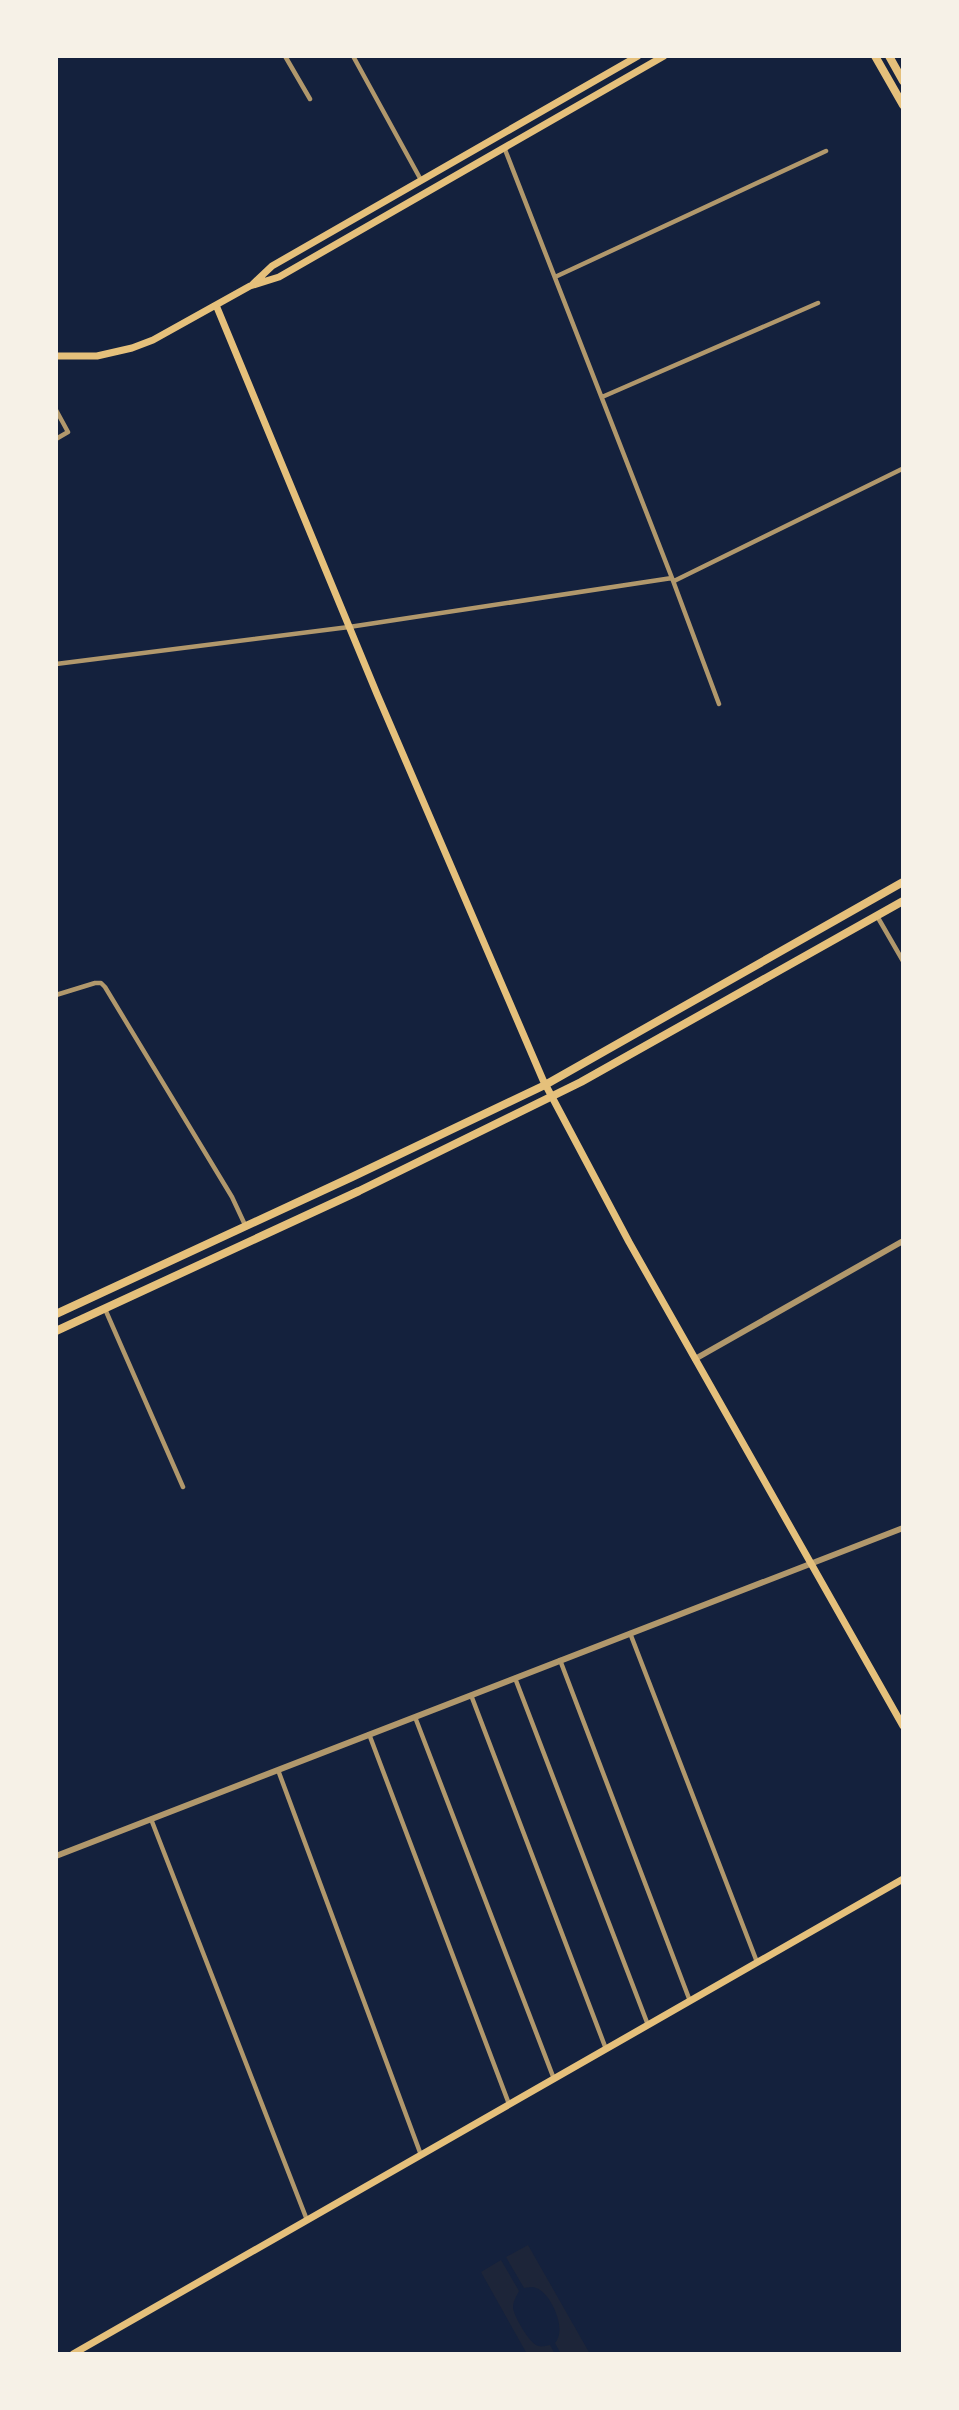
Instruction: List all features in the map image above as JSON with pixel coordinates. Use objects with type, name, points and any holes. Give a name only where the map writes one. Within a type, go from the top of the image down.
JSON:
[{"type":"main road","points":[[250,286],[272,266],[638,56]]},
{"type":"main road","points":[[56,356],[97,356],[153,340],[250,286],[279,277],[664,56]]},
{"type":"main road","points":[[875,56],[903,105]]},
{"type":"main road","points":[[889,56],[903,81]]},
{"type":"main road","points":[[216,305],[349,627],[551,1098],[903,1726]]},
{"type":"main road","points":[[56,1314],[545,1085],[903,883]]},
{"type":"main road","points":[[56,1331],[551,1098],[903,901]]},
{"type":"main road","points":[[73,2354],[903,1879]]},
{"type":"street","points":[[285,56],[310,99]]},
{"type":"street","points":[[352,56],[421,180]]},
{"type":"street","points":[[503,147],[673,579],[719,704]]},
{"type":"street","points":[[555,277],[826,151]]},
{"type":"street","points":[[602,397],[818,303]]},
{"type":"street","points":[[56,410],[68,432],[56,439]]},
{"type":"street","points":[[56,664],[349,627],[673,579],[902,469]]},
{"type":"street","points":[[877,915],[903,961]]},
{"type":"street","points":[[56,995],[95,983],[101,983],[105,987],[232,1197],[246,1227]]},
{"type":"street","points":[[695,1359],[903,1241]]},
{"type":"street","points":[[105,1310],[183,1487]]},
{"type":"street","points":[[56,1856],[903,1528]]},
{"type":"street","points":[[630,1633],[757,1963]]},
{"type":"street","points":[[560,1660],[690,2001]]},
{"type":"street","points":[[515,1678],[648,2025]]},
{"type":"street","points":[[471,1695],[606,2049]]},
{"type":"street","points":[[415,1717],[554,2079]]},
{"type":"street","points":[[369,1734],[509,2105]]},
{"type":"street","points":[[278,1770],[421,2155]]},
{"type":"street","points":[[152,1819],[307,2220]]},
{"type":"shaded area","points":[[528,2245],[590,2354],[561,2354],[555,2343],[559,2329],[552,2303],[534,2287],[524,2288],[506,2257]]},
{"type":"shaded area","points":[[501,2260],[519,2291],[513,2308],[519,2323],[534,2344],[550,2345],[555,2354],[527,2354],[481,2272]]}]
